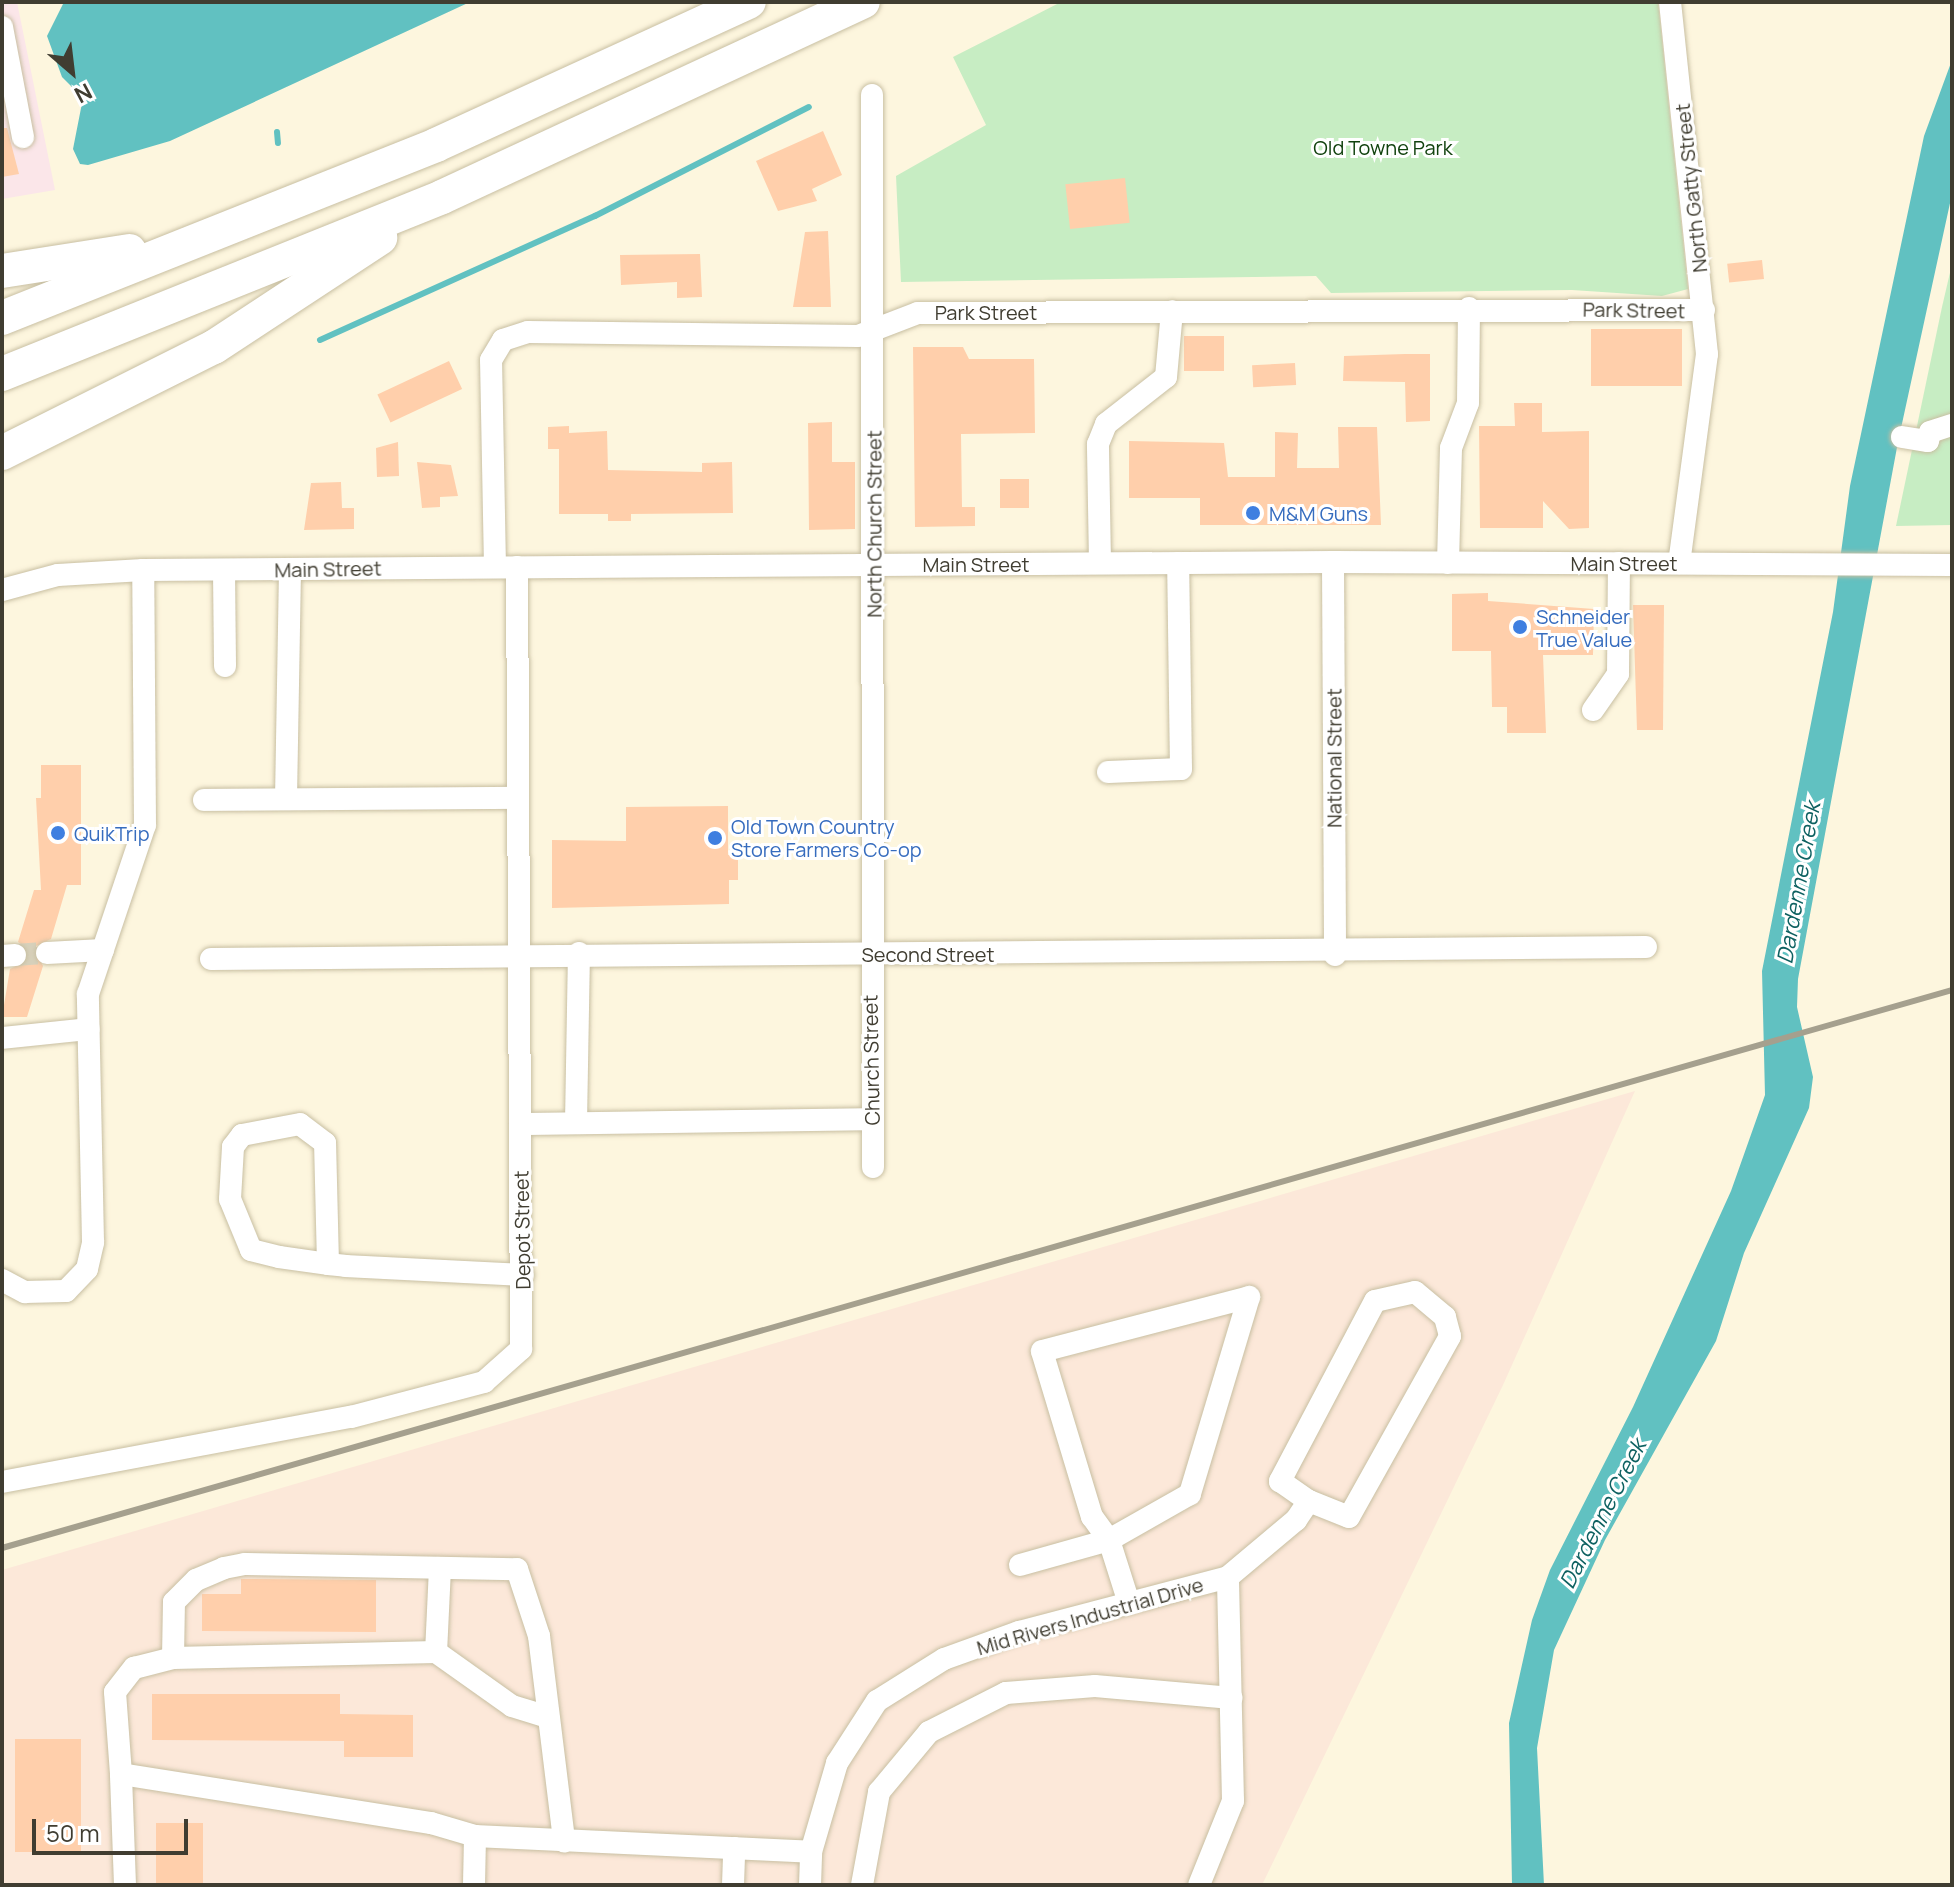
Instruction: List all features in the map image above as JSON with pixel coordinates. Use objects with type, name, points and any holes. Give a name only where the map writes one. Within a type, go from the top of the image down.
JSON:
[{"type":"highway","points":[[2,318],[173,245],[436,145],[749,2]]},
{"type":"highway","points":[[2,374],[442,197],[863,2]]},
{"type":"highway","points":[[2,453],[214,347],[442,197]]},
{"type":"highway","points":[[2,271],[173,245]]},
{"type":"street","name":"North Gatty Street","points":[[1670,2],[1704,310],[1704,396],[1679,563]]},
{"type":"street","points":[[2,27],[23,137]]},
{"type":"street","name":"North Church Street","points":[[869,954],[874,565],[872,95]]},
{"type":"street","name":"Park Street","points":[[506,567],[491,360],[503,340],[528,332],[858,336],[918,313],[1469,308],[1704,310]]},
{"type":"street","points":[[1448,563],[1451,448],[1468,403],[1469,308]]},
{"type":"street","points":[[1100,563],[1098,444],[1106,424],[1166,377],[1172,311]]},
{"type":"street","points":[[1902,437],[1928,441],[1930,432],[1952,425]]},
{"type":"street","name":"Main Street","points":[[2,590],[58,575],[143,570],[1333,562],[1952,565]]},
{"type":"street","name":"National Street","points":[[1333,562],[1335,955]]},
{"type":"street","points":[[1108,772],[1181,769],[1178,563]]},
{"type":"street","points":[[1593,710],[1618,674],[1619,563]]},
{"type":"street","name":"Depot Street","points":[[2,1482],[336,1420],[484,1382],[521,1349],[523,1275],[517,798],[506,567]]},
{"type":"street","points":[[286,799],[290,569]]},
{"type":"street","points":[[2,1280],[25,1292],[66,1291],[87,1269],[93,1242],[88,994],[145,825],[143,570]]},
{"type":"street","points":[[224,570],[225,666]]},
{"type":"street","points":[[204,800],[517,798]]},
{"type":"street","name":"Second Street","points":[[211,959],[517,953],[1335,955],[1646,947]]},
{"type":"street","points":[[47,953],[103,950]]},
{"type":"street","points":[[576,1123],[579,953]]},
{"type":"street","name":"Church Street","points":[[869,954],[873,1167]]},
{"type":"street","points":[[2,1038],[89,1029]]},
{"type":"street","points":[[520,1124],[872,1119]]},
{"type":"street","points":[[328,1264],[325,1143],[300,1124],[242,1135],[233,1147],[230,1199],[251,1250],[328,1264],[523,1275]]},
{"type":"street","points":[[1415,1292],[1445,1317],[1450,1336],[1441,1361],[1349,1517],[1309,1501],[1280,1481],[1375,1301],[1415,1292]]},
{"type":"street","points":[[1020,1565],[1109,1540],[1190,1494],[1249,1297],[1042,1351],[1092,1517],[1109,1540],[1129,1603]]},
{"type":"street","points":[[1199,1885],[1233,1801],[1228,1577],[1309,1501]]},
{"type":"street","points":[[173,1658],[174,1602],[196,1580],[224,1568],[517,1569],[539,1636],[564,1841]]},
{"type":"street","points":[[436,1652],[440,1568]]},
{"type":"street","name":"Mid Rivers Industrial Drive","points":[[810,1885],[811,1852],[837,1763],[877,1701],[944,1659],[1129,1603],[1228,1577]]},
{"type":"street","points":[[125,1885],[115,1692],[134,1668],[173,1658],[436,1652],[512,1706],[548,1717]]},
{"type":"street","points":[[862,1885],[879,1792],[929,1732],[1006,1693],[1095,1686],[1231,1698]]},
{"type":"street","points":[[121,1774],[431,1823],[475,1836],[811,1852]]},
{"type":"street","points":[[474,1885],[475,1836]]},
{"type":"street","points":[[733,1885],[734,1848]]},
{"type":"shaded area","points":[[2,2],[17,2],[55,190],[2,199]]},
{"type":"shaded area","points":[[1635,1091],[1503,1385],[1262,1885],[2,1885],[2,1570]]},
{"type":"green space","name":"Old Towne Park","points":[[1061,2],[1658,2],[1688,289],[1662,296],[1572,290],[1331,293],[1316,276],[901,282],[896,176],[986,125],[953,57]]},
{"type":"green space","points":[[1952,264],[1952,525],[1896,526],[1942,307]]},
{"type":"water","points":[[64,2],[470,2],[170,141],[88,165],[80,164],[73,149],[83,98],[62,77],[47,36]]},
{"type":"water","name":"Dardenne Creek","points":[[1952,60],[1952,194],[1898,442],[1798,979],[1797,1007],[1813,1077],[1809,1108],[1744,1253],[1716,1341],[1605,1540],[1554,1650],[1537,1748],[1544,1885],[1512,1885],[1509,1723],[1532,1620],[1550,1570],[1633,1407],[1731,1191],[1765,1095],[1762,971],[1833,612],[1850,486],[1924,136]]},
{"type":"building","points":[[2,128],[7,128],[19,174],[2,177]]},
{"type":"building","points":[[823,131],[842,175],[812,189],[817,201],[778,211],[756,161]]},
{"type":"building","points":[[1125,178],[1130,223],[1070,229],[1065,184]]},
{"type":"building","points":[[828,231],[831,307],[793,307],[805,232]]},
{"type":"building","points":[[700,254],[702,297],[677,298],[677,282],[621,285],[620,255]]},
{"type":"building","points":[[1762,260],[1764,279],[1729,283],[1727,264]]},
{"type":"building","points":[[1591,329],[1682,329],[1682,386],[1591,386]]},
{"type":"building","points":[[1184,336],[1224,336],[1224,371],[1184,371]]},
{"type":"building","points":[[913,347],[963,347],[969,359],[1034,359],[1035,433],[961,434],[962,507],[975,507],[975,526],[915,527]]},
{"type":"building","points":[[1430,354],[1430,421],[1406,422],[1405,382],[1343,381],[1344,356]]},
{"type":"building","points":[[449,361],[462,389],[391,422],[377,394]]},
{"type":"building","points":[[1295,363],[1296,385],[1253,387],[1252,365]]},
{"type":"building","points":[[1514,403],[1542,403],[1542,432],[1589,431],[1589,528],[1569,529],[1543,501],[1543,528],[1480,528],[1479,426],[1515,426]]},
{"type":"building","points":[[832,422],[832,462],[855,462],[855,529],[809,530],[808,423]]},
{"type":"building","points":[[569,426],[569,433],[607,431],[608,470],[702,472],[702,463],[732,462],[733,513],[631,514],[631,521],[608,521],[608,514],[559,514],[559,449],[548,449],[548,427]]},
{"type":"building","points":[[1338,427],[1377,427],[1381,525],[1200,525],[1200,498],[1129,498],[1129,441],[1224,443],[1228,477],[1275,477],[1275,432],[1298,433],[1297,468],[1339,468]]},
{"type":"building","points":[[398,442],[399,476],[377,477],[376,448]]},
{"type":"building","points":[[417,462],[451,465],[458,496],[440,497],[440,507],[422,508]]},
{"type":"building","points":[[1000,479],[1029,479],[1029,508],[1000,508]]},
{"type":"building","points":[[341,482],[342,508],[354,508],[354,529],[304,530],[311,483]]},
{"type":"building","points":[[1488,593],[1488,601],[1594,609],[1593,655],[1543,655],[1546,733],[1507,733],[1507,707],[1492,707],[1491,651],[1452,651],[1452,594]]},
{"type":"building","points":[[1633,605],[1664,605],[1663,730],[1637,730]]},
{"type":"building","points":[[41,765],[81,765],[81,885],[67,885],[51,939],[34,947],[43,966],[27,1017],[2,1017],[10,969],[28,960],[27,948],[18,942],[34,890],[41,890],[36,798],[41,798]]},
{"type":"building","points":[[728,806],[728,855],[738,855],[738,880],[729,880],[729,904],[552,908],[552,840],[626,841],[626,807]]},
{"type":"building","points":[[241,1579],[376,1580],[376,1632],[202,1631],[202,1594],[241,1594]]},
{"type":"building","points":[[152,1694],[340,1694],[340,1714],[413,1715],[413,1757],[344,1757],[344,1741],[152,1740]]},
{"type":"building","points":[[15,1739],[81,1739],[81,1852],[15,1852]]},
{"type":"building","points":[[156,1823],[203,1823],[203,1885],[156,1885]]},
{"type":"waterway","points":[[320,340],[595,216],[809,107]]},
{"type":"waterway","points":[[277,132],[278,143]]},
{"type":"tunnel","points":[[15,955],[47,953]]},
{"type":"railway","points":[[2,1548],[1952,990]]},
{"type":"place","name":"M&M Guns","points":[[1253,513]]},
{"type":"place","name":"Schneider True Value","points":[[1520,627]]},
{"type":"place","name":"QuikTrip","points":[[58,833]]},
{"type":"place","name":"Old Town Country Store Farmers Co-op","points":[[715,838]]}]
